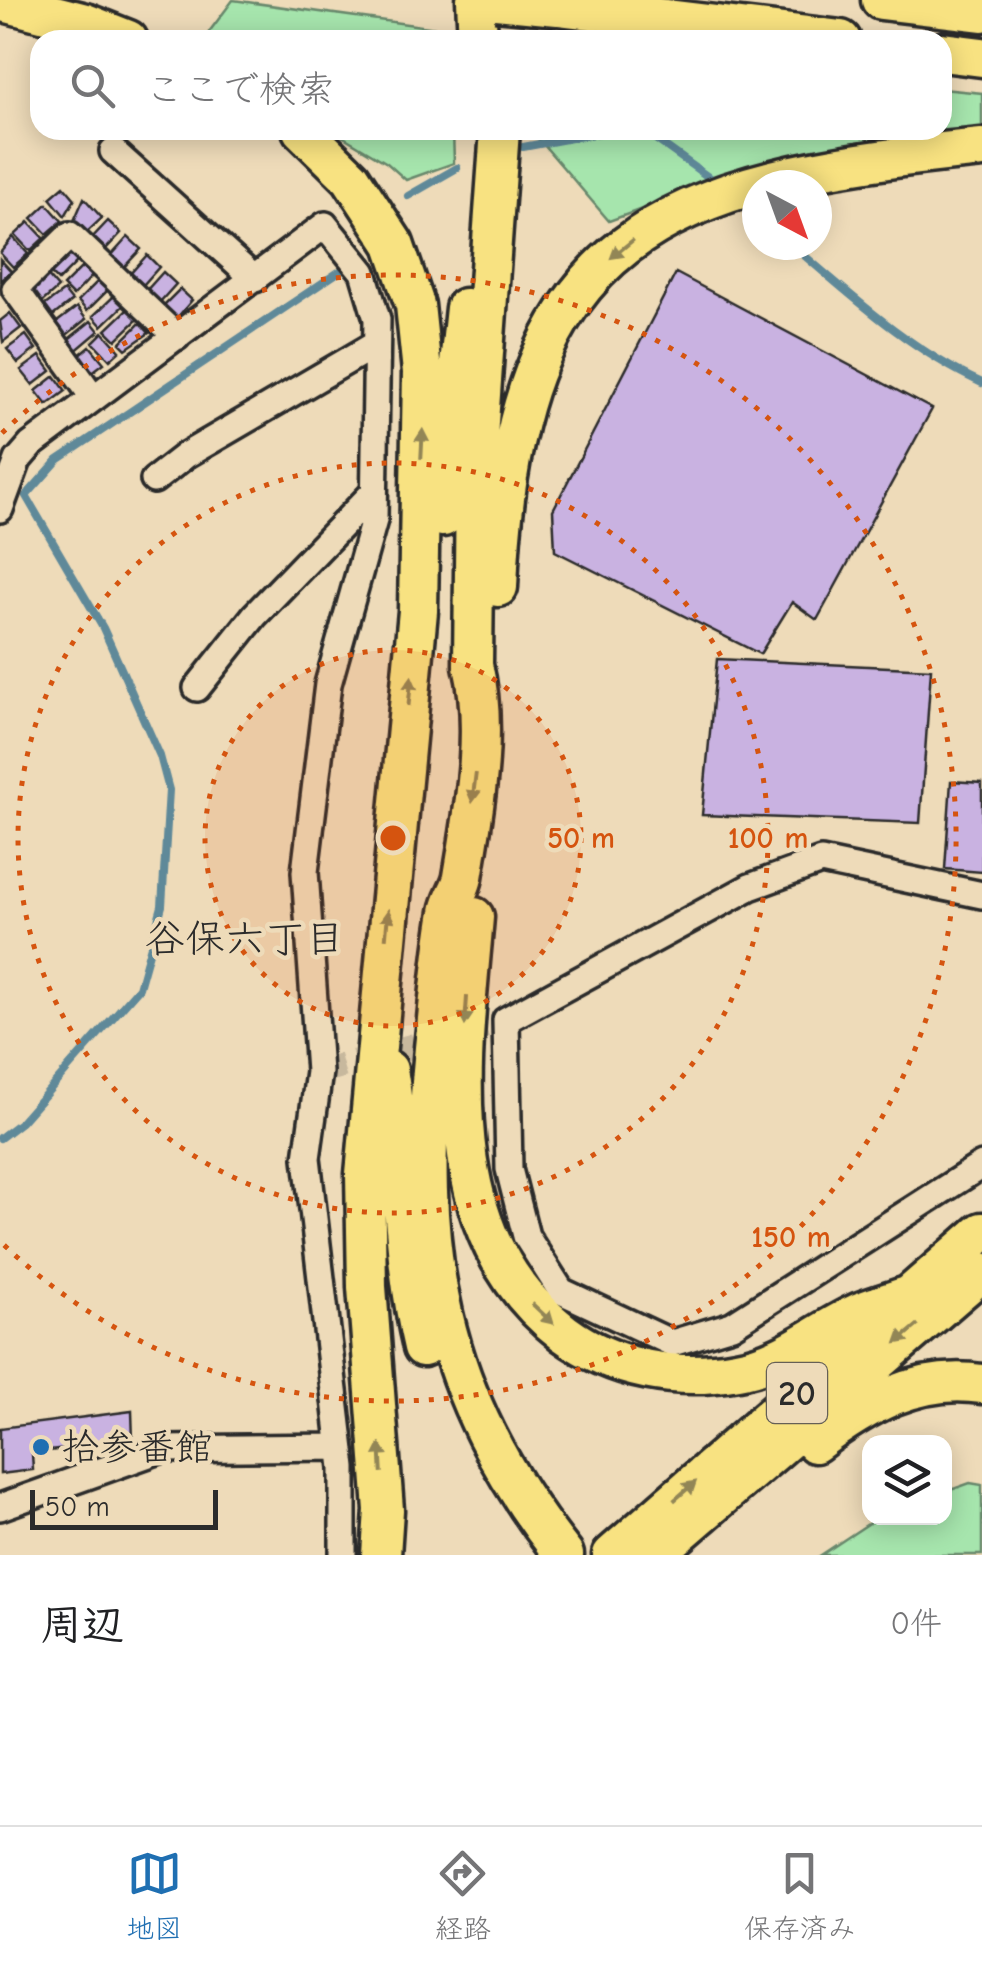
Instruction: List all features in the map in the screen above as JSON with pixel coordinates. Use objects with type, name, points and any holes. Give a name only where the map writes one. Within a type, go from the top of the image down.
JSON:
[{"type":"highway","points":[[0,0],[103,30]]},
{"type":"highway","points":[[476,0],[478,30]]},
{"type":"highway","points":[[499,30],[497,0],[758,30]]},
{"type":"highway","points":[[881,0],[982,12]]},
{"type":"highway","points":[[952,53],[982,57]]},
{"type":"highway","points":[[312,140],[351,178],[383,221],[415,305],[422,372],[418,612],[379,1018],[365,1215],[384,1510],[381,1555]]},
{"type":"highway","points":[[418,612],[442,522],[469,274],[476,140]]},
{"type":"highway","points":[[499,140],[476,478],[473,665],[480,694],[462,882],[451,907],[428,1102],[430,1244],[462,1383],[540,1546]]},
{"type":"highway","points":[[480,694],[495,663],[503,513],[517,423],[549,336],[589,278],[658,222],[705,199],[750,184],[810,169],[982,148]]},
{"type":"highway","points":[[462,882],[475,908],[462,1068],[467,1162],[492,1246],[540,1312],[580,1344],[610,1358],[644,1369],[696,1375],[763,1364],[814,1341],[856,1314],[910,1295]]},
{"type":"highway","points":[[379,1018],[401,1162],[404,1251],[423,1346],[472,1467],[540,1546]]},
{"type":"highway","name":"20","points":[[612,1555],[982,1232]]},
{"type":"highway","name":"20","points":[[654,1555],[982,1272]]},
{"type":"highway","points":[[760,1462],[802,1453],[857,1412],[911,1388],[944,1382],[982,1384]]},
{"type":"street","points":[[113,151],[254,279]]},
{"type":"street","points":[[0,509],[18,460],[92,397],[178,338],[325,225],[364,272],[377,319],[374,520],[328,684],[305,872],[320,1072],[307,1158],[340,1447],[343,1555]]},
{"type":"street","points":[[92,397],[15,289],[70,235],[178,338]]},
{"type":"street","points":[[154,480],[186,454],[376,344]]},
{"type":"street","points":[[197,688],[255,615],[374,492]]},
{"type":"street","points":[[982,895],[821,861],[750,886],[506,1020],[509,1169],[526,1236],[561,1291],[672,1342],[732,1325],[982,1165]]},
{"type":"street","points":[[0,1508],[163,1449],[340,1447]]},
{"type":"green space","points":[[233,0],[451,30],[210,30]]},
{"type":"green space","points":[[952,90],[982,93],[982,137],[777,170],[742,170],[742,176],[609,221],[540,140],[952,140]]},
{"type":"green space","points":[[349,140],[453,140],[454,163],[406,180],[387,163]]},
{"type":"green space","points":[[970,1483],[982,1485],[982,1555],[821,1555],[866,1525],[952,1525],[952,1489]]},
{"type":"building","points":[[64,186],[75,199],[65,216],[50,198]]},
{"type":"building","points":[[84,198],[102,218],[84,235],[73,223]]},
{"type":"building","points":[[47,204],[62,221],[47,234],[32,218]]},
{"type":"building","points":[[108,221],[121,233],[104,251],[91,239]]},
{"type":"building","points":[[29,222],[44,238],[30,251],[15,235]]},
{"type":"building","points":[[13,237],[28,254],[13,267],[0,253]]},
{"type":"building","points":[[128,237],[141,249],[124,267],[111,256]]},
{"type":"building","points":[[69,251],[78,261],[58,281],[48,271]]},
{"type":"building","points":[[147,255],[159,267],[143,285],[130,274]]},
{"type":"building","points":[[0,259],[11,271],[0,281]]},
{"type":"building","points":[[83,266],[93,275],[73,296],[63,286]]},
{"type":"building","points":[[163,272],[176,284],[159,303],[146,291]]},
{"type":"building","points":[[676,273],[932,409],[817,620],[792,602],[760,654],[555,551],[553,510]]},
{"type":"building","points":[[46,274],[58,288],[41,303],[34,295],[34,284]]},
{"type":"building","points":[[99,280],[109,289],[87,311],[78,301]]},
{"type":"building","points":[[180,289],[192,300],[176,319],[162,307]]},
{"type":"building","points":[[64,291],[72,301],[49,319],[41,308]]},
{"type":"building","points":[[115,295],[124,305],[102,326],[93,316]]},
{"type":"building","points":[[77,307],[86,319],[63,338],[53,325]]},
{"type":"building","points":[[128,309],[138,319],[116,340],[106,330]]},
{"type":"building","points":[[10,313],[21,328],[3,342],[0,321]]},
{"type":"building","points":[[91,321],[99,331],[73,353],[65,342]]},
{"type":"building","points":[[140,323],[149,333],[126,349],[120,343]]},
{"type":"building","points":[[103,332],[120,351],[110,360],[93,342]]},
{"type":"building","points":[[26,335],[36,349],[18,363],[7,349]]},
{"type":"building","points":[[90,346],[104,363],[91,373],[78,356]]},
{"type":"building","points":[[40,356],[51,371],[33,385],[21,370]]},
{"type":"building","points":[[55,376],[66,391],[47,405],[36,391]]},
{"type":"building","points":[[717,659],[931,669],[920,823],[702,815]]},
{"type":"building","points":[[951,781],[982,783],[982,872],[945,869]]},
{"type":"building","name":"拾参番館","points":[[132,1411],[133,1441],[32,1453],[33,1470],[0,1474],[0,1428]]},
{"type":"waterway","points":[[523,147],[561,140]]},
{"type":"waterway","points":[[657,140],[718,184]]},
{"type":"waterway","points":[[408,196],[457,168]]},
{"type":"waterway","points":[[810,260],[906,338],[982,383]]},
{"type":"waterway","points":[[0,1138],[21,1122],[139,988],[162,906],[169,790],[160,756],[103,628],[26,496],[58,460],[340,271]]},
{"type":"tunnel","points":[[319,1072],[506,1020]]},
{"type":"place","name":"拾参番館","points":[[41,1447]]},
{"type":"district","name":"谷保六丁目","points":[[245,938]]}]
